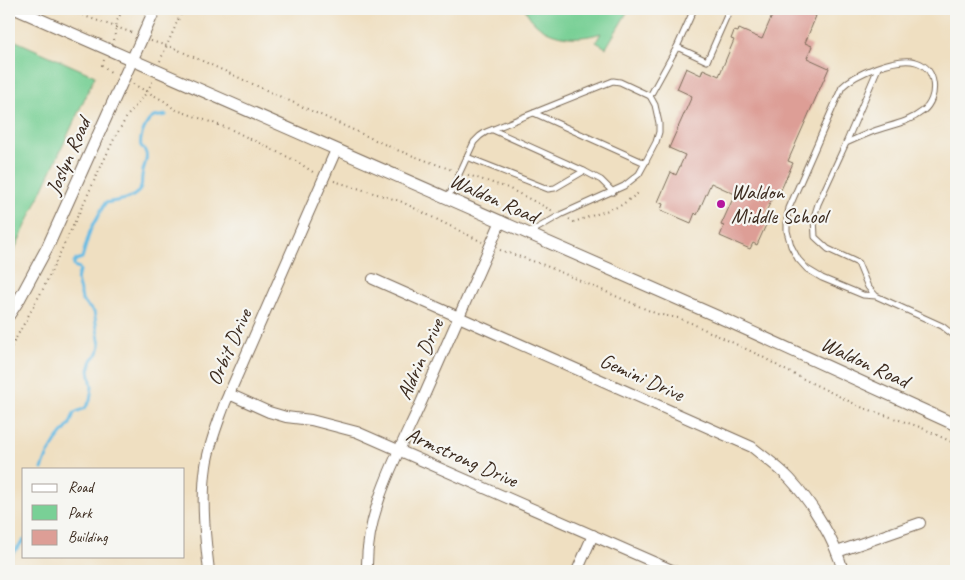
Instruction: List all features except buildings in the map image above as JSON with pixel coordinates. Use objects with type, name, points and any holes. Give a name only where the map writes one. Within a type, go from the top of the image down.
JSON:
[{"type":"street","name":"Waldon Road","points":[[16,9],[738,325],[956,424]]},
{"type":"street","name":"Joslyn Road","points":[[9,315],[48,246],[155,9]]},
{"type":"street","name":"Orbit Drive","points":[[209,571],[205,534],[206,466],[216,428],[336,150]]},
{"type":"street","name":"Aldrin Drive","points":[[367,571],[369,540],[376,510],[400,450],[501,221]]},
{"type":"street","name":"Gemini Drive","points":[[373,279],[752,447],[790,478],[811,506],[834,544],[843,571]]},
{"type":"street","name":"Armstrong Drive","points":[[230,394],[269,412],[357,432],[674,571]]},
{"type":"street","points":[[837,552],[920,523]]},
{"type":"street","points":[[577,571],[593,535]]},
{"type":"lane","points":[[650,96],[678,47],[694,9]]},
{"type":"lane","points":[[678,47],[707,61],[730,12],[724,9]]},
{"type":"lane","points":[[846,143],[874,131],[905,122],[925,110],[932,101],[934,82],[924,66],[916,62],[893,62],[849,80],[842,87],[789,208],[787,231],[791,246],[798,259],[807,269],[822,278],[863,295],[876,296],[942,326],[956,337]]},
{"type":"lane","points":[[876,296],[868,287],[858,263],[828,249],[815,236],[814,217],[878,68]]},
{"type":"lane","points":[[448,198],[474,142],[480,136],[613,81],[620,82],[650,96],[655,105],[659,132],[645,163],[634,180],[613,192],[561,215],[529,233]]},
{"type":"lane","points":[[534,113],[645,163]]},
{"type":"lane","points":[[493,130],[584,171],[601,180],[613,192]]},
{"type":"lane","points":[[467,156],[548,189],[555,188],[584,171]]},
{"type":"path","points":[[64,9],[174,48],[397,150],[508,188],[574,222],[620,206],[640,192]]},
{"type":"path","points":[[9,351],[43,289],[115,137],[128,115],[147,92],[183,9]]},
{"type":"green space","points":[[525,9],[629,9],[606,48],[596,42],[601,33],[591,36],[569,37],[548,32],[531,19]]},
{"type":"green space","points":[[9,38],[95,76],[9,262]]},
{"type":"waterway","points":[[42,468],[56,441],[70,424],[74,413],[85,408],[90,401],[92,387],[89,370],[100,345],[94,312],[82,301],[77,278],[80,271],[79,268],[74,266],[74,263],[82,258],[90,231],[105,203],[127,198],[140,189],[146,160],[146,153],[141,146],[142,134],[151,119],[166,115]]},
{"type":"waterway","points":[[9,562],[13,553],[22,542]]},
{"type":"place","name":"Waldon Middle School","points":[[721,204]]}]
